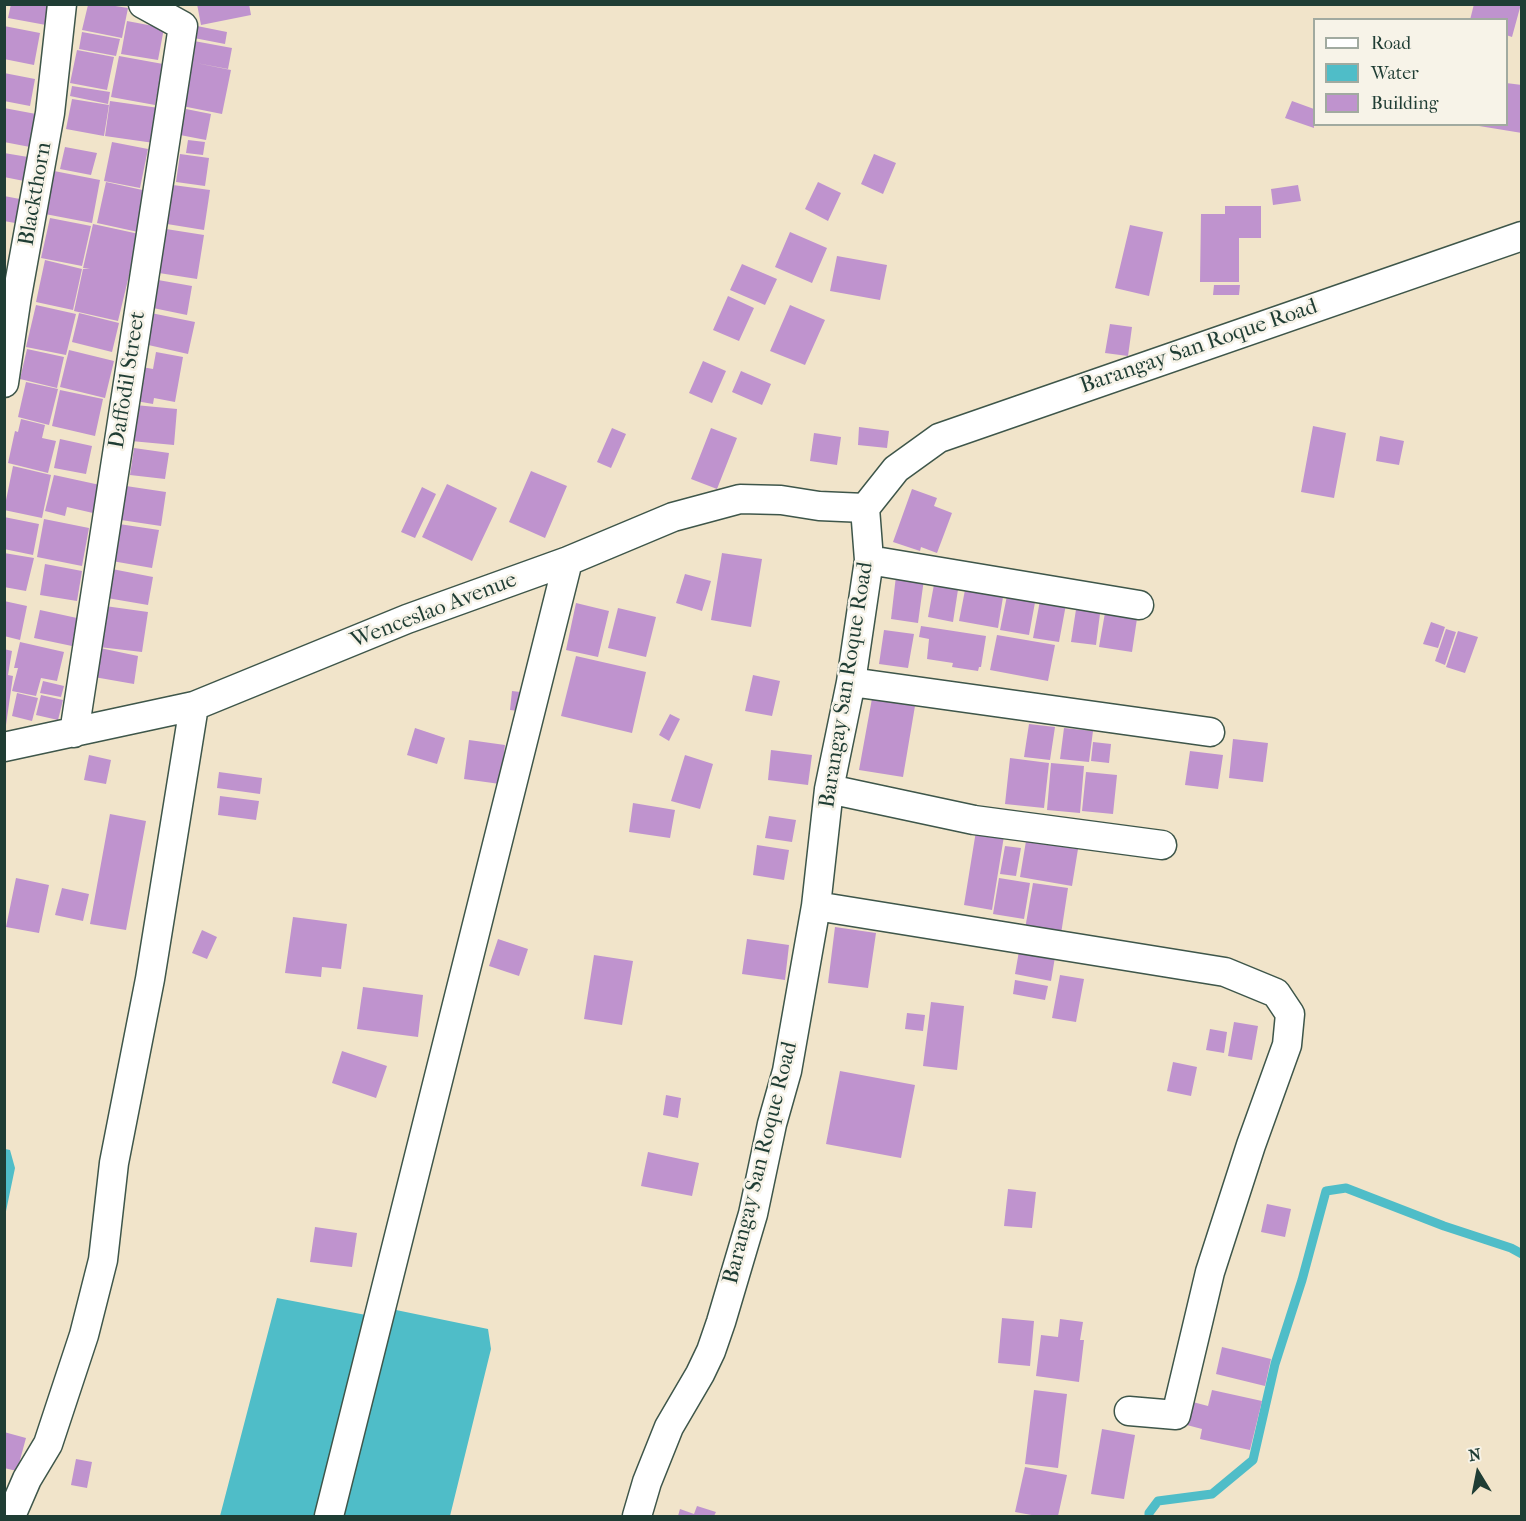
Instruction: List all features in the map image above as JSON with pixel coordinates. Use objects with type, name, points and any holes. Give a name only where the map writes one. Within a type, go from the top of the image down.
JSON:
[{"type":"street","name":"Blackthorn","points":[[4,383],[11,291],[50,113],[62,4]]},
{"type":"street","name":"Daffodil Street","points":[[74,733],[183,26],[143,4]]},
{"type":"street","name":"Barangay San Roque Road","points":[[637,1516],[647,1482],[669,1427],[700,1374],[721,1322],[753,1214],[772,1124],[787,1071],[816,906],[830,789],[851,682],[868,560],[865,508],[896,470],[939,438],[1521,236]]},
{"type":"street","name":"Wenceslao Avenue","points":[[4,747],[194,706],[407,619],[568,561],[673,517],[740,499],[865,508]]},
{"type":"street","points":[[868,560],[1139,605]]},
{"type":"street","points":[[329,1516],[568,561]]},
{"type":"street","points":[[851,682],[1210,732]]},
{"type":"street","points":[[10,1516],[27,1479],[48,1443],[84,1335],[103,1260],[114,1162],[150,979],[194,706]]},
{"type":"street","points":[[830,789],[974,820],[1162,845]]},
{"type":"street","points":[[816,906],[1225,972],[1276,993],[1290,1014],[1287,1045],[1251,1144],[1210,1272],[1176,1415],[1129,1411]]},
{"type":"water","points":[[5,1149],[10,1150],[15,1168],[5,1216]]},
{"type":"water","points":[[277,1298],[366,1315],[321,1516],[220,1516]]},
{"type":"water","points":[[396,1310],[488,1329],[491,1349],[450,1516],[335,1516],[383,1318]]},
{"type":"building","points":[[11,4],[50,4],[46,25],[8,18]]},
{"type":"building","points":[[197,4],[249,4],[251,15],[201,25]]},
{"type":"building","points":[[1474,4],[1521,4],[1512,37],[1508,36],[1508,18],[1470,18]]},
{"type":"building","points":[[88,5],[128,8],[122,38],[82,30]]},
{"type":"building","points":[[127,21],[164,28],[158,60],[121,54]]},
{"type":"building","points":[[4,26],[40,33],[34,65],[4,59]]},
{"type":"building","points":[[197,26],[227,32],[225,44],[194,38]]},
{"type":"building","points":[[82,32],[120,39],[116,56],[79,49]]},
{"type":"building","points":[[194,41],[232,48],[228,69],[196,63],[231,70],[222,114],[182,106]]},
{"type":"building","points":[[77,50],[114,57],[107,90],[70,83]]},
{"type":"building","points":[[119,56],[163,64],[155,105],[111,97]]},
{"type":"building","points":[[4,73],[35,79],[30,106],[4,101]]},
{"type":"building","points":[[1508,83],[1522,85],[1522,133],[1479,126],[1508,126]]},
{"type":"building","points":[[72,86],[110,92],[108,104],[70,96]]},
{"type":"building","points":[[72,99],[109,105],[104,136],[66,129]]},
{"type":"building","points":[[110,101],[159,108],[154,143],[105,136]]},
{"type":"building","points":[[1292,101],[1313,109],[1314,128],[1285,118]]},
{"type":"building","points":[[4,108],[36,114],[30,147],[4,142]]},
{"type":"building","points":[[186,109],[211,114],[206,140],[180,135]]},
{"type":"building","points":[[188,140],[205,142],[203,155],[186,153]]},
{"type":"building","points":[[112,142],[148,149],[140,188],[104,181]]},
{"type":"building","points":[[65,147],[97,153],[91,175],[60,169]]},
{"type":"building","points":[[4,153],[28,157],[24,181],[4,177]]},
{"type":"building","points":[[180,154],[209,158],[205,186],[176,182]]},
{"type":"building","points":[[874,154],[896,163],[883,194],[861,184]]},
{"type":"building","points":[[54,171],[100,180],[92,223],[45,214]]},
{"type":"building","points":[[106,182],[147,191],[138,232],[97,223]]},
{"type":"building","points":[[818,182],[841,193],[828,221],[805,209]]},
{"type":"building","points":[[173,185],[210,190],[204,230],[167,224]]},
{"type":"building","points":[[1298,185],[1301,201],[1273,205],[1271,189]]},
{"type":"building","points":[[4,196],[20,199],[15,223],[4,221]]},
{"type":"building","points":[[1225,206],[1261,206],[1261,238],[1239,238],[1239,282],[1200,282],[1201,214],[1225,214]]},
{"type":"building","points":[[50,218],[91,226],[82,266],[41,258]]},
{"type":"building","points":[[93,224],[139,234],[118,321],[74,311],[83,269],[90,269],[83,268]]},
{"type":"building","points":[[1130,225],[1163,232],[1149,296],[1115,288]]},
{"type":"building","points":[[166,229],[204,235],[197,279],[159,273]]},
{"type":"building","points":[[790,232],[827,248],[812,283],[775,267]]},
{"type":"building","points":[[837,256],[887,265],[880,300],[830,291]]},
{"type":"building","points":[[45,260],[82,269],[73,310],[36,302]]},
{"type":"building","points":[[742,264],[777,279],[765,305],[730,290]]},
{"type":"building","points":[[158,280],[192,286],[187,315],[153,308]]},
{"type":"building","points":[[1214,285],[1240,285],[1239,295],[1213,295]]},
{"type":"building","points":[[728,296],[754,308],[739,341],[713,330]]},
{"type":"building","points":[[36,305],[76,314],[66,355],[26,347]]},
{"type":"building","points":[[790,305],[825,320],[805,365],[770,351]]},
{"type":"building","points":[[79,313],[119,323],[112,352],[72,342]]},
{"type":"building","points":[[151,313],[195,322],[188,354],[144,344]]},
{"type":"building","points":[[1110,324],[1132,327],[1128,356],[1105,353]]},
{"type":"building","points":[[27,349],[64,357],[57,388],[20,379]]},
{"type":"building","points":[[69,350],[114,361],[105,398],[60,387]]},
{"type":"building","points":[[156,352],[183,357],[175,402],[154,398],[153,404],[136,401],[142,367],[153,369]]},
{"type":"building","points":[[703,361],[726,371],[712,403],[689,393]]},
{"type":"building","points":[[741,371],[771,384],[762,405],[732,392]]},
{"type":"building","points":[[26,382],[58,389],[49,425],[18,417]]},
{"type":"building","points":[[60,390],[103,399],[95,436],[52,426]]},
{"type":"building","points":[[135,405],[177,409],[174,445],[131,441]]},
{"type":"building","points":[[21,419],[45,425],[42,438],[56,441],[48,473],[8,463],[15,431],[18,432]]},
{"type":"building","points":[[1313,426],[1346,433],[1334,498],[1301,492]]},
{"type":"building","points":[[859,427],[889,431],[887,448],[858,445]]},
{"type":"building","points":[[612,428],[626,434],[611,468],[597,462]]},
{"type":"building","points":[[711,428],[737,438],[717,489],[691,479]]},
{"type":"building","points":[[814,433],[841,437],[837,465],[810,461]]},
{"type":"building","points":[[1380,436],[1404,441],[1399,465],[1376,461]]},
{"type":"building","points":[[60,439],[92,446],[86,474],[54,468]]},
{"type":"building","points":[[134,448],[169,453],[165,479],[130,475]]},
{"type":"building","points":[[13,466],[51,475],[42,518],[4,510]]},
{"type":"building","points":[[531,471],[567,486],[545,538],[509,522]]},
{"type":"building","points":[[54,475],[100,485],[93,513],[67,507],[65,516],[45,511]]},
{"type":"building","points":[[447,484],[497,508],[472,561],[422,537]]},
{"type":"building","points":[[126,486],[166,492],[161,526],[121,520]]},
{"type":"building","points":[[422,487],[436,494],[415,538],[401,532]]},
{"type":"building","points":[[912,489],[937,498],[934,506],[952,513],[937,553],[921,547],[920,551],[893,542]]},
{"type":"building","points":[[4,517],[39,524],[33,555],[4,549]]},
{"type":"building","points":[[44,519],[89,528],[82,566],[37,557]]},
{"type":"building","points":[[119,524],[159,530],[152,568],[112,561]]},
{"type":"building","points":[[4,553],[34,558],[26,591],[4,587]]},
{"type":"building","points":[[722,553],[762,559],[751,627],[711,620]]},
{"type":"building","points":[[45,564],[82,571],[77,601],[40,595]]},
{"type":"building","points":[[112,569],[153,577],[148,605],[107,598]]},
{"type":"building","points":[[685,574],[711,581],[702,611],[676,603]]},
{"type":"building","points":[[896,576],[924,579],[918,623],[891,619]]},
{"type":"building","points":[[935,579],[959,583],[953,622],[928,617]]},
{"type":"building","points":[[965,590],[1003,597],[998,628],[959,621]]},
{"type":"building","points":[[1008,591],[1036,597],[1029,635],[1000,630]]},
{"type":"building","points":[[1041,595],[1067,599],[1059,642],[1033,638]]},
{"type":"building","points":[[4,601],[27,606],[20,640],[4,636]]},
{"type":"building","points":[[576,603],[609,611],[598,657],[566,650]]},
{"type":"building","points":[[1077,603],[1101,606],[1096,645],[1071,642]]},
{"type":"building","points":[[105,606],[148,612],[142,652],[99,647]]},
{"type":"building","points":[[1106,607],[1138,612],[1132,652],[1099,647]]},
{"type":"building","points":[[618,608],[656,617],[646,657],[608,648]]},
{"type":"building","points":[[40,610],[77,618],[72,646],[34,638]]},
{"type":"building","points":[[1431,622],[1445,627],[1438,648],[1423,644]]},
{"type":"building","points":[[921,626],[986,636],[981,667],[978,671],[952,667],[953,663],[927,659],[929,639],[919,637]]},
{"type":"building","points":[[1446,629],[1456,632],[1445,665],[1435,661]]},
{"type":"building","points":[[884,630],[914,634],[908,668],[879,664]]},
{"type":"building","points":[[1458,631],[1478,637],[1465,673],[1446,667]]},
{"type":"building","points":[[997,635],[1055,645],[1048,681],[990,670]]},
{"type":"building","points":[[20,642],[64,652],[57,681],[41,678],[36,696],[12,691],[18,668],[14,668]]},
{"type":"building","points":[[100,648],[138,656],[134,684],[94,677]]},
{"type":"building","points":[[4,649],[12,651],[8,675],[13,676],[6,725]]},
{"type":"building","points":[[576,656],[646,672],[632,733],[561,716]]},
{"type":"building","points":[[753,675],[780,681],[772,716],[745,711]]},
{"type":"building","points":[[43,681],[64,686],[61,697],[40,693]]},
{"type":"building","points":[[512,691],[529,693],[526,712],[510,710]]},
{"type":"building","points":[[17,693],[38,698],[32,721],[12,716]]},
{"type":"building","points":[[873,693],[916,700],[903,777],[859,770]]},
{"type":"building","points":[[41,695],[63,700],[58,720],[36,715]]},
{"type":"building","points":[[670,714],[680,719],[669,741],[659,735]]},
{"type":"building","points":[[1029,724],[1055,727],[1050,760],[1024,757]]},
{"type":"building","points":[[415,728],[445,738],[437,764],[407,755]]},
{"type":"building","points":[[1064,728],[1093,731],[1089,762],[1060,759]]},
{"type":"building","points":[[1233,739],[1268,743],[1263,782],[1229,778]]},
{"type":"building","points":[[469,740],[505,745],[500,784],[464,779]]},
{"type":"building","points":[[1093,742],[1111,744],[1109,763],[1091,761]]},
{"type":"building","points":[[771,750],[812,755],[808,785],[768,780]]},
{"type":"building","points":[[1190,751],[1223,755],[1218,789],[1185,785]]},
{"type":"building","points":[[89,755],[111,760],[106,784],[84,780]]},
{"type":"building","points":[[685,755],[713,764],[700,809],[671,801]]},
{"type":"building","points":[[1010,758],[1049,763],[1044,808],[1005,804]]},
{"type":"building","points":[[1051,763],[1084,766],[1080,813],[1047,810]]},
{"type":"building","points":[[219,772],[262,778],[260,794],[217,788]]},
{"type":"building","points":[[1086,772],[1117,775],[1113,814],[1082,811]]},
{"type":"building","points":[[220,796],[259,801],[256,820],[218,815]]},
{"type":"building","points":[[633,803],[675,810],[670,838],[629,832]]},
{"type":"building","points":[[110,814],[146,821],[126,930],[90,924]]},
{"type":"building","points":[[769,816],[796,820],[792,842],[765,838]]},
{"type":"building","points":[[976,831],[1004,836],[992,910],[964,905]]},
{"type":"building","points":[[1026,841],[1078,849],[1072,886],[1020,877]]},
{"type":"building","points":[[757,845],[789,850],[784,880],[753,875]]},
{"type":"building","points":[[1005,846],[1021,848],[1016,876],[1000,874]]},
{"type":"building","points":[[16,878],[49,885],[39,933],[6,927]]},
{"type":"building","points":[[999,878],[1030,883],[1024,919],[993,914]]},
{"type":"building","points":[[1033,883],[1068,888],[1061,934],[1025,929]]},
{"type":"building","points":[[62,888],[89,894],[83,921],[55,915]]},
{"type":"building","points":[[293,917],[347,924],[341,969],[322,967],[321,977],[285,973]]},
{"type":"building","points":[[835,927],[876,933],[868,988],[828,983]]},
{"type":"building","points":[[202,930],[217,937],[207,959],[192,953]]},
{"type":"building","points":[[498,939],[528,949],[519,976],[489,966]]},
{"type":"building","points":[[747,939],[789,945],[785,980],[742,974]]},
{"type":"building","points":[[1019,951],[1055,957],[1051,981],[1015,974]]},
{"type":"building","points":[[594,955],[633,961],[622,1025],[584,1019]]},
{"type":"building","points":[[1060,975],[1084,979],[1076,1022],[1052,1018]]},
{"type":"building","points":[[1015,980],[1048,986],[1045,1000],[1013,994]]},
{"type":"building","points":[[363,987],[423,995],[418,1037],[357,1029]]},
{"type":"building","points":[[931,1002],[964,1006],[957,1070],[923,1066]]},
{"type":"building","points":[[907,1013],[925,1015],[923,1031],[905,1029]]},
{"type":"building","points":[[1234,1022],[1258,1026],[1252,1060],[1228,1056]]},
{"type":"building","points":[[1210,1029],[1227,1032],[1224,1053],[1206,1050]]},
{"type":"building","points":[[342,1051],[387,1066],[376,1098],[332,1083]]},
{"type":"building","points":[[1173,1062],[1197,1067],[1191,1096],[1167,1091]]},
{"type":"building","points":[[840,1071],[915,1085],[901,1158],[826,1144]]},
{"type":"building","points":[[666,1095],[681,1098],[678,1118],[663,1115]]},
{"type":"building","points":[[648,1152],[699,1163],[692,1196],[641,1186]]},
{"type":"building","points":[[1008,1189],[1036,1192],[1032,1228],[1004,1226]]},
{"type":"building","points":[[1267,1204],[1291,1209],[1285,1237],[1261,1232]]},
{"type":"building","points":[[315,1227],[357,1233],[352,1267],[310,1262]]},
{"type":"building","points":[[1002,1318],[1034,1321],[1030,1366],[998,1363]]},
{"type":"building","points":[[1060,1319],[1083,1322],[1080,1340],[1084,1340],[1079,1382],[1036,1376],[1041,1335],[1058,1337]]},
{"type":"building","points":[[1222,1347],[1271,1359],[1265,1386],[1216,1374]]},
{"type":"building","points":[[1034,1390],[1067,1394],[1058,1468],[1025,1464]]},
{"type":"building","points":[[1212,1390],[1262,1401],[1250,1450],[1200,1439],[1202,1429],[1183,1424],[1189,1401],[1208,1406]]},
{"type":"building","points":[[1102,1429],[1135,1435],[1124,1499],[1091,1494]]},
{"type":"building","points":[[4,1432],[26,1438],[17,1471],[4,1468]]},
{"type":"building","points":[[76,1459],[92,1462],[87,1488],[71,1485]]},
{"type":"building","points":[[1025,1467],[1067,1475],[1058,1516],[1037,1516],[1015,1512]]},
{"type":"building","points":[[697,1506],[716,1512],[714,1516],[678,1516],[680,1509],[694,1514]]},
{"type":"waterway","points":[[1149,1516],[1158,1501],[1212,1494],[1253,1460],[1275,1364],[1302,1280],[1326,1191],[1346,1188],[1522,1254]]}]
